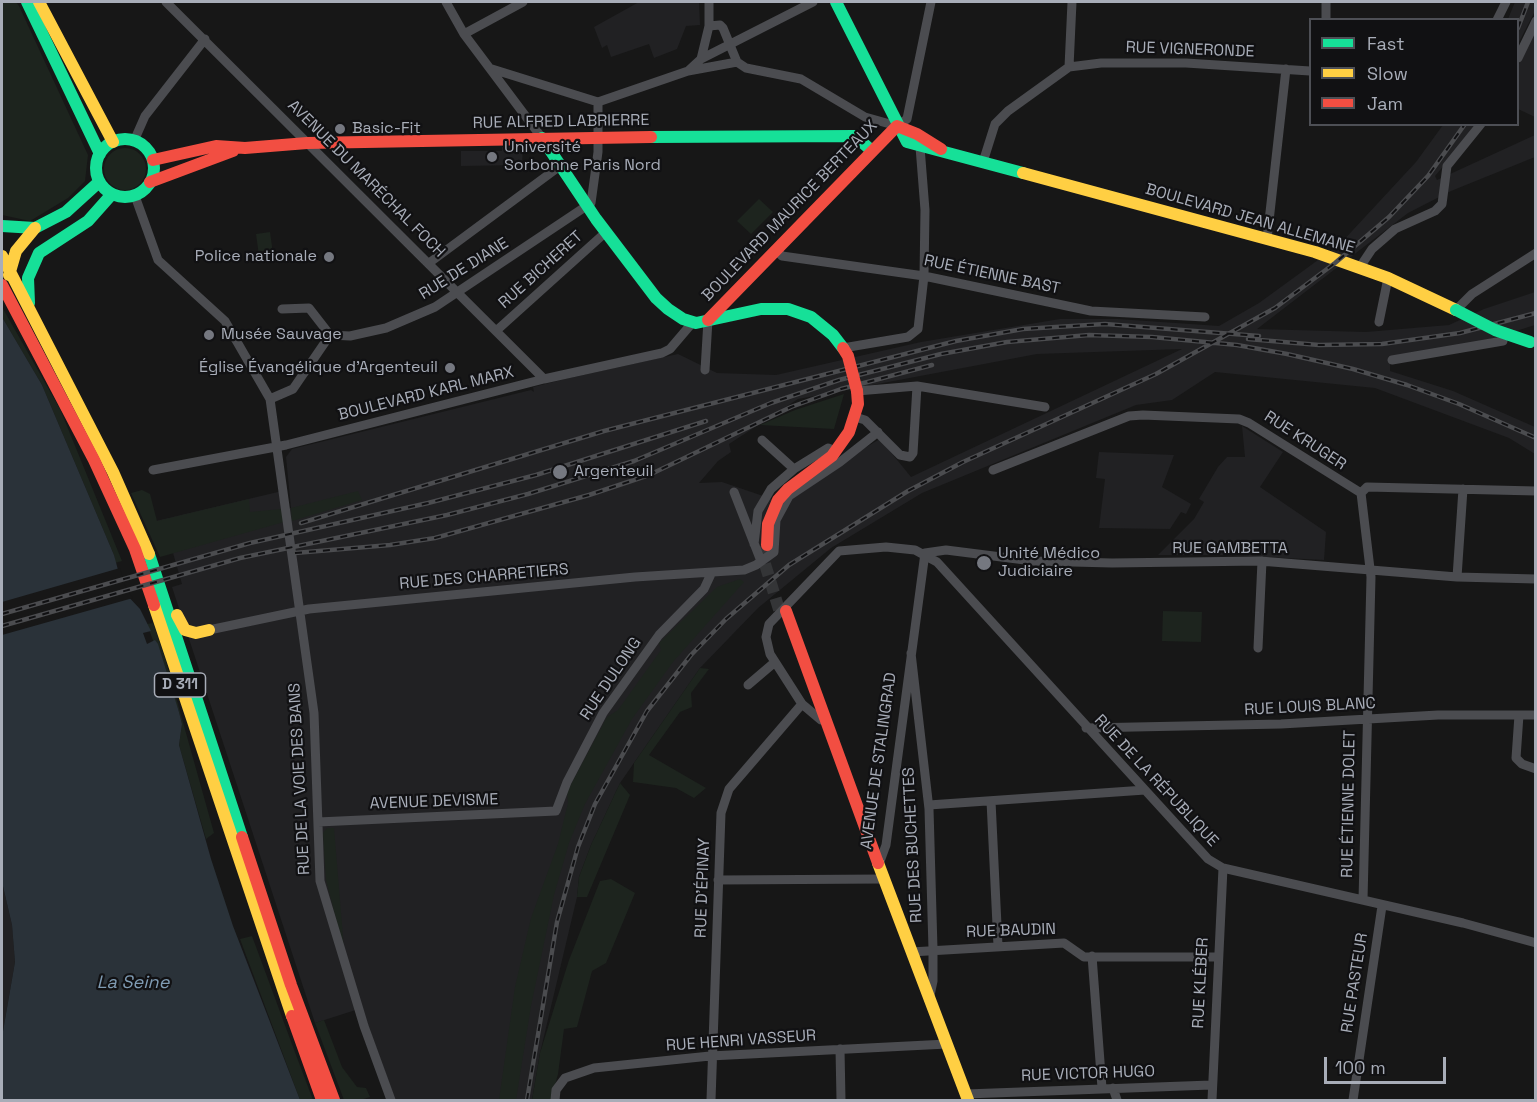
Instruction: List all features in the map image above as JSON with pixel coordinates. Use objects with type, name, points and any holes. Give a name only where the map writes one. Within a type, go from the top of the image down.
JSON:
[{"type":"main road","points":[[27,2],[100,154]]},
{"type":"main road","points":[[39,2],[113,142]]},
{"type":"main road","points":[[836,2],[897,126]]},
{"type":"main road","name":"BOULEVARD JEAN ALLEMANE","points":[[897,126],[907,142],[920,147],[946,152],[1267,239],[1360,267],[1533,344]]},
{"type":"main road","name":"BOULEVARD JEAN ALLEMANE","points":[[897,126],[917,134],[946,152]]},
{"type":"main road","name":"BOULEVARD MAURICE BERTEAUX","points":[[708,320],[897,126]]},
{"type":"main road","name":"RUE ALFRED LABRIERRE","points":[[153,160],[202,147],[245,148],[307,143],[542,138],[855,136],[872,151]]},
{"type":"main road","points":[[542,138],[606,232],[656,298],[668,309],[693,322],[774,308],[797,311],[823,326],[848,356],[857,391],[855,417],[845,438],[832,456],[788,489],[778,500],[770,516],[761,545]]},
{"type":"main road","points":[[134,141],[149,152],[153,160],[154,171],[150,182],[135,195],[112,194],[99,182],[97,163],[100,154],[113,142],[134,141]]},
{"type":"main road","name":"RUE ALFRED LABRIERRE","points":[[150,182],[184,171],[218,154],[245,148]]},
{"type":"main road","points":[[9,298],[9,271],[16,251],[35,228],[66,212],[99,182]]},
{"type":"main road","points":[[30,311],[30,269],[39,253],[51,243],[88,221],[112,194]]},
{"type":"main road","points":[[2,226],[35,228]]},
{"type":"main road","points":[[2,255],[51,243]]},
{"type":"main road","name":"D 311","points":[[2,255],[113,472],[159,580],[291,985],[334,1101]]},
{"type":"main road","name":"D 311","points":[[2,285],[99,469],[135,549],[261,929],[322,1101]]},
{"type":"main road","points":[[730,296],[735,314]]},
{"type":"main road","points":[[761,545],[766,517],[777,495],[845,438]]},
{"type":"main road","points":[[159,580],[168,589],[180,626],[196,633],[209,630]]},
{"type":"main road","points":[[832,742],[821,720],[784,614],[879,864]]},
{"type":"main road","points":[[188,669],[192,660],[192,638],[196,633]]},
{"type":"main road","name":"AVENUE DE STALINGRAD","points":[[879,864],[967,1097]]},
{"type":"street","name":"AVENUE DU MARÉCHAL FOCH","points":[[166,2],[206,39],[544,379]]},
{"type":"street","points":[[446,2],[464,34],[542,138]]},
{"type":"street","points":[[464,34],[523,2]]},
{"type":"street","points":[[701,59],[709,26],[709,2]]},
{"type":"street","points":[[688,71],[701,59],[813,2]]},
{"type":"street","points":[[709,26],[720,25],[737,62],[746,68],[801,79],[865,117],[897,126],[907,119],[931,2]]},
{"type":"street","points":[[983,162],[995,124],[1008,111],[1069,67],[1072,2]]},
{"type":"street","points":[[1326,2],[1326,18]]},
{"type":"street","points":[[1498,18],[1506,2]]},
{"type":"street","points":[[1519,56],[1536,21]]},
{"type":"street","points":[[134,141],[145,116],[206,39]]},
{"type":"street","points":[[492,69],[598,102],[688,71],[737,62]]},
{"type":"street","name":"RUE VIGNERONDE","points":[[1069,67],[1101,63],[1186,63],[1309,71]]},
{"type":"street","points":[[1267,239],[1286,69]]},
{"type":"street","points":[[587,206],[593,199],[598,138],[598,102]]},
{"type":"street","points":[[1360,267],[1372,249],[1395,229],[1435,211],[1442,204],[1448,166],[1479,126]]},
{"type":"street","points":[[843,348],[908,337],[916,332],[922,306],[924,276],[925,210],[920,147]]},
{"type":"street","points":[[429,263],[560,166]]},
{"type":"street","points":[[135,195],[158,260],[225,321],[270,399],[293,389],[330,334],[309,308],[282,309]]},
{"type":"street","name":"RUE DE DIANE","points":[[330,334],[350,336],[386,328],[435,307],[587,206]]},
{"type":"street","name":"RUE BICHERET","points":[[496,331],[606,232]]},
{"type":"street","name":"RUE ÉTIENNE BAST","points":[[776,250],[782,256],[924,276],[1091,311],[1205,317]]},
{"type":"street","points":[[1456,310],[1472,294],[1536,253]]},
{"type":"street","points":[[1379,322],[1388,278]]},
{"type":"street","points":[[705,370],[708,320]]},
{"type":"street","name":"BOULEVARD KARL MARX","points":[[153,470],[276,446],[544,379],[662,353],[673,346],[693,322]]},
{"type":"street","points":[[1392,360],[1503,341],[1504,333]]},
{"type":"street","points":[[857,391],[917,386],[1045,407]]},
{"type":"street","points":[[855,417],[865,420],[900,455],[910,457],[914,448],[917,386]]},
{"type":"street","name":"RUE DE LA VOIE DES BANS","points":[[270,399],[302,611],[314,713],[318,849],[324,900],[364,1026],[391,1101]]},
{"type":"street","name":"RUE KRUGER","points":[[993,470],[1129,416],[1239,419],[1259,428],[1361,493]]},
{"type":"street","points":[[761,561],[775,550],[774,527],[784,503],[878,432]]},
{"type":"street","points":[[762,440],[794,469]]},
{"type":"street","points":[[761,561],[761,545],[755,524],[762,500],[794,469],[828,448],[833,450]]},
{"type":"street","points":[[1361,493],[1367,487],[1536,491]]},
{"type":"street","points":[[1457,577],[1463,489]]},
{"type":"street","points":[[734,492],[761,545]]},
{"type":"street","name":"RUE ÉTIENNE DOLET","points":[[1361,493],[1370,571],[1363,900]]},
{"type":"street","name":"RUE GAMBETTA","points":[[821,720],[802,704],[775,662],[766,637],[772,617],[839,551],[905,547],[925,553],[946,550],[1033,561],[1112,563],[1262,561],[1457,577],[1536,579]]},
{"type":"street","name":"AVENUE DE STALINGRAD","points":[[879,864],[886,845],[925,553]]},
{"type":"street","name":"RUE DE LA RÉPUBLIQUE","points":[[925,553],[937,562],[1208,860],[1223,868],[1463,923],[1536,943]]},
{"type":"street","name":"RUE DES CHARRETIERS","points":[[209,630],[302,611],[636,577],[744,570],[761,561]]},
{"type":"street","points":[[1258,648],[1262,561]]},
{"type":"street","name":"RUE DULONG","points":[[552,812],[558,808],[567,782],[603,713],[659,635],[709,583],[711,573]]},
{"type":"street","name":"RUE DES BUCHETTES","points":[[911,653],[929,805],[933,950],[933,981],[929,1000]]},
{"type":"street","points":[[748,686],[775,662]]},
{"type":"street","name":"RUE D'ÉPINAY","points":[[711,1101],[721,813],[729,789],[802,704]]},
{"type":"street","name":"RUE LOUIS BLANC","points":[[1086,728],[1438,715],[1536,715]]},
{"type":"street","points":[[1519,715],[1516,758],[1522,764],[1536,769]]},
{"type":"street","points":[[929,805],[1144,790]]},
{"type":"street","points":[[992,801],[998,946]]},
{"type":"street","name":"AVENUE DEVISME","points":[[318,822],[552,812]]},
{"type":"street","name":"RUE KLÉBER","points":[[1212,1101],[1223,868]]},
{"type":"street","points":[[718,880],[884,879]]},
{"type":"street","name":"RUE PASTEUR","points":[[1353,1101],[1382,906]]},
{"type":"street","name":"RUE BAUDIN","points":[[911,952],[1064,943],[1084,957],[1218,957]]},
{"type":"street","points":[[1092,956],[1102,1088]]},
{"type":"street","name":"RUE HENRI VASSEUR","points":[[555,1101],[560,1083],[576,1072],[594,1068],[714,1056],[947,1044]]},
{"type":"street","points":[[840,1049],[841,1101]]},
{"type":"street","name":"RUE VICTOR HUGO","points":[[967,1097],[1102,1088],[1211,1085]]},
{"type":"street","points":[[1113,1088],[1118,1101]]},
{"type":"shaded area","points":[[2,2],[16,2],[19,6],[88,155],[85,181],[68,198],[30,221],[2,215]]},
{"type":"shaded area","points":[[639,2],[699,2],[700,25],[686,26],[677,49],[654,58],[649,44],[611,57],[607,45],[602,48],[594,27]]},
{"type":"shaded area","points":[[1515,2],[1535,2],[1535,11],[1519,42],[1519,18],[1508,18]]},
{"type":"shaded area","points":[[1535,28],[1535,117],[1519,109],[1519,64]]},
{"type":"shaded area","points":[[1442,126],[1474,126],[1435,176],[1437,180],[1535,135],[1535,157],[1451,191],[1408,213],[1257,329],[1366,332],[1449,325],[1484,309],[1535,292],[1535,325],[1484,341],[1390,357],[1390,371],[1453,391],[1535,427],[1535,454],[1509,438],[1375,388],[1215,372],[1172,400],[1136,405],[922,493],[831,548],[758,608],[700,668],[620,783],[579,877],[577,897],[540,1053],[532,1100],[395,1100],[362,1008],[315,1023],[172,587],[182,584],[173,553],[156,521],[282,491],[285,509],[291,508],[286,457],[292,449],[531,390],[534,392],[533,387],[565,379],[678,354],[717,373],[776,375],[921,342],[1060,319],[1118,319],[1219,326],[1259,303],[1340,244],[1416,162]],"holes":[[[1182,349],[911,477],[880,439],[775,500],[722,482],[699,483],[718,461],[731,452],[729,444],[798,399],[1037,354]]]},
{"type":"shaded area","name":"Université Sorbonne Paris Nord","points":[[502,147],[523,147],[522,165],[461,166],[461,151],[502,151]]},
{"type":"shaded area","points":[[125,148],[140,154],[146,169],[140,184],[125,190],[110,184],[104,169],[110,154]]},
{"type":"shaded area","points":[[759,199],[773,212],[751,234],[737,221]]},
{"type":"shaded area","points":[[270,232],[274,261],[260,263],[256,234]]},
{"type":"shaded area","points":[[2,307],[60,409],[122,561],[115,563],[114,555],[42,385],[2,317]]},
{"type":"shaded area","points":[[844,394],[834,429],[760,425],[795,410]]},
{"type":"shaded area","points":[[1242,426],[1283,452],[1260,487],[1326,532],[1324,560],[1226,555],[1158,555],[1194,519],[1204,502],[1199,499],[1218,467],[1227,457],[1245,457]]},
{"type":"shaded area","points":[[1099,452],[1174,455],[1162,487],[1191,504],[1186,514],[1181,512],[1170,529],[1099,528],[1105,479],[1096,478]]},
{"type":"shaded area","points":[[142,490],[150,494],[157,521],[249,499],[250,512],[281,509],[284,522],[160,557],[131,493]]},
{"type":"shaded area","points":[[358,491],[362,500],[292,521],[291,508]]},
{"type":"shaded area","points":[[740,579],[744,582],[673,662],[632,719],[585,804],[569,843],[554,895],[531,1006],[516,1100],[499,1100],[515,987],[531,918],[558,844],[568,803],[567,792],[607,717],[618,710],[661,650],[659,643],[717,587]]},
{"type":"shaded area","points":[[1163,611],[1202,612],[1201,642],[1162,641]]},
{"type":"shaded area","points":[[153,623],[165,658],[214,833],[206,839],[179,745],[182,724],[179,712],[147,624]]},
{"type":"shaded area","points":[[700,668],[709,669],[691,693],[692,707],[680,712],[649,755],[706,788],[694,798],[676,788],[633,782],[634,763]]},
{"type":"shaded area","points":[[620,783],[630,795],[587,897],[577,897],[579,877],[591,845]]},
{"type":"shaded area","points":[[327,828],[334,828],[344,949],[326,880],[323,833]]},
{"type":"shaded area","points":[[611,879],[635,893],[606,963],[592,971],[577,1027],[564,1029],[558,1074],[551,1100],[532,1100],[540,1053],[569,960],[600,881]]},
{"type":"shaded area","points":[[2,882],[12,925],[15,962],[2,1037]]},
{"type":"shaded area","points":[[252,936],[313,1100],[300,1100],[240,939]]},
{"type":"shaded area","points":[[324,1020],[342,1067],[357,1087],[366,1088],[370,1097],[360,1100],[344,1100],[315,1023]]},
{"type":"water","name":"La Seine","points":[[2,317],[42,385],[114,555],[124,592],[140,609],[151,631],[143,633],[147,644],[155,640],[158,644],[182,724],[179,745],[211,859],[233,926],[300,1100],[2,1100],[2,1037],[15,962],[12,925],[2,882]]},
{"type":"pier","points":[[120,568],[126,589],[133,598],[2,635],[2,602]]},
{"type":"tunnel","points":[[763,546],[765,564],[781,616]]},
{"type":"railway","points":[[1519,25],[1528,2]]},
{"type":"railway","points":[[527,1100],[557,922],[578,847],[595,804],[647,711],[691,655],[726,619],[789,565],[908,491],[963,462],[1156,374],[1275,308],[1335,263],[1389,217],[1428,176],[1464,126]]},
{"type":"railway","points":[[1248,339],[1319,345],[1382,344],[1460,333],[1536,313]]},
{"type":"railway","points":[[301,523],[604,431],[956,341],[1023,329],[1105,324],[1259,336]]},
{"type":"railway","points":[[2,626],[240,558],[447,515],[528,494],[634,461],[771,403],[839,380],[941,354],[1007,342],[1089,335],[1152,337],[1237,345],[1287,354],[1353,369],[1407,385],[1459,404],[1536,438]]},
{"type":"railway","points":[[295,553],[390,545],[435,538],[589,495],[649,475],[791,407],[841,389],[932,365]]},
{"type":"railway","points":[[2,614],[250,543],[428,503],[536,475],[706,421]]},
{"type":"traffic: fast","points":[[27,2],[100,154]]},
{"type":"traffic: fast","points":[[836,2],[907,142],[1023,173]]},
{"type":"traffic: fast","points":[[651,137],[855,136],[872,151]]},
{"type":"traffic: fast","points":[[542,138],[596,219],[656,298],[668,309],[683,319],[696,323],[761,309],[788,309],[811,317],[833,335],[843,348]]},
{"type":"traffic: fast","points":[[125,139],[136,141],[149,152],[154,168],[152,179],[141,192],[125,197],[114,195],[101,184],[96,168],[98,157],[109,144],[125,139]]},
{"type":"traffic: fast","points":[[2,226],[35,228],[66,212],[99,182]]},
{"type":"traffic: fast","points":[[29,303],[28,278],[39,253],[88,221],[112,194]]},
{"type":"traffic: fast","points":[[1456,310],[1495,330],[1530,342]]},
{"type":"traffic: fast","points":[[149,554],[242,837]]},
{"type":"traffic: slow","points":[[39,2],[113,142]]},
{"type":"traffic: slow","points":[[1023,173],[1315,252],[1388,278],[1456,310]]},
{"type":"traffic: slow","points":[[9,275],[16,251],[35,228]]},
{"type":"traffic: slow","points":[[2,256],[113,472],[149,554]]},
{"type":"traffic: slow","points":[[154,605],[292,1016]]},
{"type":"traffic: slow","points":[[177,615],[185,630],[196,633],[209,630]]},
{"type":"traffic: slow","points":[[878,863],[968,1100]]},
{"type":"traffic: jam","points":[[897,126],[917,134],[941,149]]},
{"type":"traffic: jam","points":[[708,320],[897,126]]},
{"type":"traffic: jam","points":[[153,160],[216,146],[245,148],[307,143],[651,137]]},
{"type":"traffic: jam","points":[[150,182],[233,151]]},
{"type":"traffic: jam","points":[[2,285],[94,460],[135,549],[154,605]]},
{"type":"traffic: jam","points":[[843,348],[848,356],[857,391]]},
{"type":"traffic: jam","points":[[767,545],[768,524],[778,500],[788,489],[832,456],[849,432],[858,404],[857,391]]},
{"type":"traffic: jam","points":[[786,611],[878,863]]},
{"type":"traffic: jam","points":[[242,837],[291,985],[334,1100]]},
{"type":"traffic: jam","points":[[292,1016],[322,1100]]},
{"type":"place","name":"Basic-Fit","points":[[340,129]]},
{"type":"place","name":"Université Sorbonne Paris Nord","points":[[492,157]]},
{"type":"place","name":"Police nationale","points":[[329,257]]},
{"type":"place","name":"Musée Sauvage","points":[[209,335]]},
{"type":"place","name":"Église Évangélique d'Argenteuil","points":[[450,368]]},
{"type":"place","name":"Argenteuil","points":[[560,472]]},
{"type":"place","name":"Unité Médico Judiciaire","points":[[984,563]]}]
